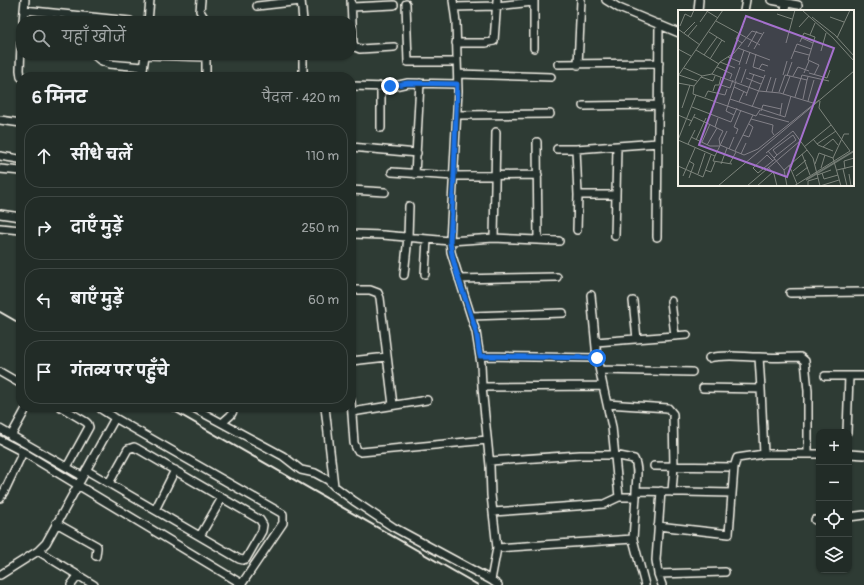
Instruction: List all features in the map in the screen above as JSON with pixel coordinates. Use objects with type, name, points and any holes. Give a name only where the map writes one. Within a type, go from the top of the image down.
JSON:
[{"type":"street","points":[[23,16],[25,0]]},
{"type":"street","points":[[148,16],[150,0]]},
{"type":"street","points":[[201,0],[200,11],[203,16]]},
{"type":"street","points":[[258,6],[301,0],[303,16]]},
{"type":"street","points":[[578,65],[581,0]]},
{"type":"street","points":[[606,0],[619,8],[678,32]]},
{"type":"street","points":[[698,10],[699,0]]},
{"type":"street","points":[[744,10],[746,0]]},
{"type":"street","points":[[771,0],[798,5]]},
{"type":"street","points":[[491,580],[497,548],[491,495],[490,461],[480,356],[476,332],[451,252],[450,241],[458,74],[454,3],[534,1],[534,48]]},
{"type":"street","points":[[456,43],[486,43],[494,41],[496,3]]},
{"type":"street","points":[[785,10],[786,3]]},
{"type":"street","points":[[352,16],[351,4],[394,5]]},
{"type":"street","points":[[406,4],[408,62],[457,62]]},
{"type":"street","points":[[24,10],[82,16]]},
{"type":"street","points":[[657,237],[659,24]]},
{"type":"street","points":[[356,47],[360,49],[394,47]]},
{"type":"street","points":[[20,60],[20,72]]},
{"type":"street","points":[[100,60],[109,64],[144,67]]},
{"type":"street","points":[[143,72],[144,60]]},
{"type":"street","points":[[206,60],[206,72]]},
{"type":"street","points":[[303,60],[303,72]]},
{"type":"street","points":[[558,64],[659,63]]},
{"type":"street","points":[[458,74],[551,77]]},
{"type":"street","points":[[356,86],[390,86],[408,83],[457,84]]},
{"type":"street","points":[[415,174],[420,83]]},
{"type":"street","points":[[381,86],[381,128]]},
{"type":"street","points":[[583,106],[658,104]]},
{"type":"street","points":[[457,115],[550,114]]},
{"type":"street","points":[[0,120],[16,122]]},
{"type":"street","points":[[494,238],[496,132]]},
{"type":"street","points":[[537,142],[538,240]]},
{"type":"street","points":[[557,149],[658,143]]},
{"type":"street","points":[[615,236],[617,146]]},
{"type":"street","points":[[356,147],[416,153]]},
{"type":"street","points":[[576,149],[578,195],[577,230]]},
{"type":"street","points":[[0,156],[16,159]]},
{"type":"street","points":[[0,169],[16,171]]},
{"type":"street","points":[[392,172],[454,176],[538,175]]},
{"type":"street","points":[[356,190],[385,192]]},
{"type":"street","points":[[578,195],[616,195]]},
{"type":"street","points":[[404,275],[408,237],[409,206]]},
{"type":"street","points":[[0,214],[16,216]]},
{"type":"street","points":[[0,228],[16,230]]},
{"type":"street","points":[[356,234],[450,241],[494,238],[559,241]]},
{"type":"street","points":[[425,274],[427,239]]},
{"type":"street","points":[[459,279],[557,277]]},
{"type":"street","points":[[356,290],[370,290],[378,293],[380,298],[393,405]]},
{"type":"street","points":[[790,293],[864,292]]},
{"type":"street","points":[[591,295],[597,358],[612,427],[619,497]]},
{"type":"street","points":[[633,301],[637,339]]},
{"type":"street","points":[[671,301],[675,336]]},
{"type":"street","points":[[471,316],[563,313]]},
{"type":"street","points":[[596,342],[687,335]]},
{"type":"street","points":[[480,356],[597,358]]},
{"type":"street","points":[[709,358],[716,356],[800,357],[805,361],[807,367],[808,391],[808,454]]},
{"type":"street","points":[[356,360],[387,357]]},
{"type":"street","points":[[759,357],[764,454]]},
{"type":"street","points":[[600,370],[692,372]]},
{"type":"street","points":[[0,372],[16,381]]},
{"type":"street","points":[[825,376],[864,376]]},
{"type":"street","points":[[848,429],[849,376]]},
{"type":"street","points":[[482,387],[603,386]]},
{"type":"street","points":[[703,388],[761,388]]},
{"type":"street","points":[[356,411],[427,400]]},
{"type":"street","points":[[607,404],[668,408],[673,414],[674,466],[672,492]]},
{"type":"street","points":[[11,436],[24,412]]},
{"type":"street","points":[[67,468],[89,427],[86,422],[69,412]]},
{"type":"street","points":[[0,440],[242,585],[284,523],[283,514],[106,412]]},
{"type":"street","points":[[201,412],[283,456],[301,470],[315,473],[328,480],[354,501],[393,527],[498,585]]},
{"type":"street","points":[[222,423],[232,412]]},
{"type":"street","points":[[326,412],[334,486]]},
{"type":"street","points":[[352,412],[354,443],[357,450],[361,452],[487,440]]},
{"type":"street","points":[[0,575],[38,551],[46,542],[115,418]]},
{"type":"street","points":[[0,429],[67,468],[109,483],[239,559],[246,559],[262,532],[263,525],[260,520],[134,447],[128,449],[109,483]]},
{"type":"street","points":[[0,498],[2,489],[22,452]]},
{"type":"street","points":[[658,526],[729,534],[734,467],[737,458],[764,454],[816,454]]},
{"type":"street","points":[[852,454],[864,455]]},
{"type":"street","points":[[490,461],[580,455],[614,455],[634,459],[637,464],[633,539],[645,585]]},
{"type":"street","points":[[654,466],[734,467]]},
{"type":"street","points":[[155,510],[175,470]]},
{"type":"street","points":[[493,512],[604,504],[619,497],[661,491],[732,493]]},
{"type":"street","points":[[661,491],[656,560],[658,574],[662,585]]},
{"type":"street","points":[[200,536],[222,498]]},
{"type":"street","points":[[852,517],[864,516]]},
{"type":"street","points":[[56,524],[97,546],[96,556]]},
{"type":"street","points":[[497,548],[633,539]]},
{"type":"street","points":[[38,551],[94,585]]},
{"type":"street","points":[[658,574],[725,572]]},
{"type":"street","points":[[71,585],[78,576]]},
{"type":"railway","points":[[0,312],[16,321]]},
{"type":"railway","points":[[176,412],[478,585]]},
{"type":"route","points":[[390,86],[408,83],[457,84],[458,91],[450,241],[451,252],[476,332],[480,356],[597,358]]}]
